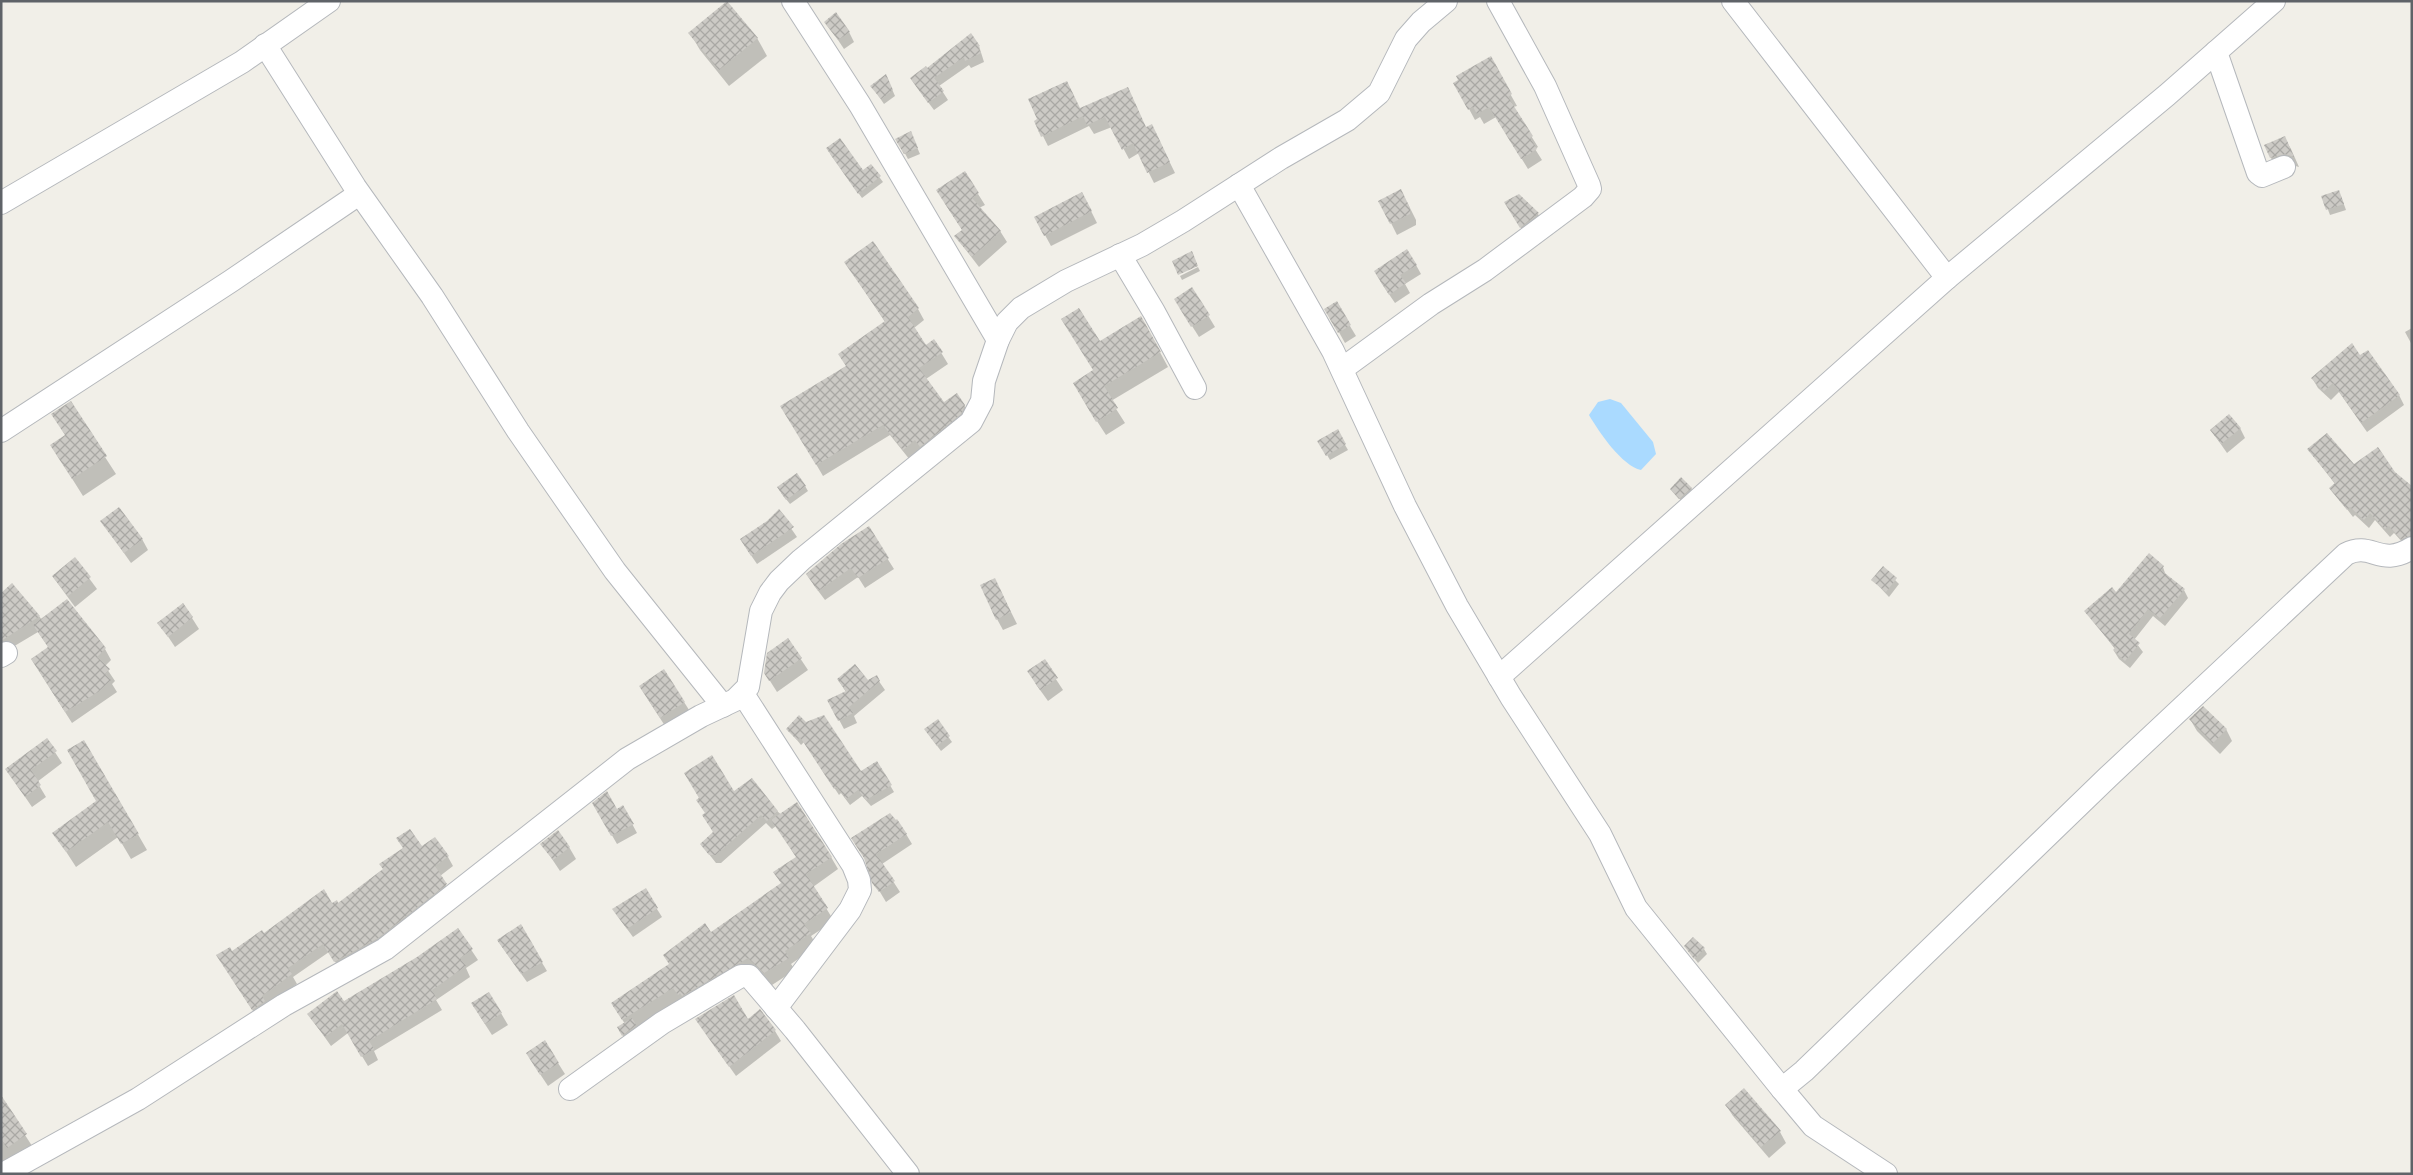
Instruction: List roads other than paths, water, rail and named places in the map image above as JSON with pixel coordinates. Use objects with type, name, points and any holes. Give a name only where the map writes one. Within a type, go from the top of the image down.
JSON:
[{"type":"street","points":[[1,203],[242,62],[329,1]]},
{"type":"street","points":[[792,1],[860,105],[998,340]]},
{"type":"street","points":[[3,1174],[138,1099],[284,1005],[385,949],[627,759],[743,694],[748,687],[761,610],[770,593],[787,572],[801,560],[971,422],[982,401],[984,381],[998,340],[1007,322],[1021,308],[1066,281],[1120,255],[1183,221],[1281,158],[1347,120],[1375,97],[1387,79],[1394,59],[1406,39],[1421,22],[1446,1]]},
{"type":"street","points":[[1342,369],[1432,304],[1485,270],[1583,197],[1590,189],[1545,86],[1498,1]]},
{"type":"street","points":[[1733,1],[1947,278]]},
{"type":"street","points":[[1499,677],[1947,278],[2274,1]]},
{"type":"street","points":[[265,45],[359,194],[432,296],[518,431],[615,571],[723,706]]},
{"type":"street","points":[[2216,52],[2258,173],[2262,176],[2267,175],[2284,167]]},
{"type":"street","points":[[1240,185],[1342,369],[1409,515],[1456,606],[1499,677],[1600,834],[1636,908],[1813,1126],[1886,1174]]},
{"type":"street","points":[[1,431],[231,281],[359,194]]},
{"type":"street","points":[[1120,255],[1154,312],[1195,388]]},
{"type":"street","points":[[1782,1089],[1812,1064],[2108,778],[2346,554],[2363,550],[2392,557],[2412,548]]},
{"type":"street","points":[[743,694],[853,865],[859,880],[860,890],[850,910],[776,1008]]},
{"type":"street","points":[[570,1089],[662,1023],[741,976],[749,976],[908,1174]]},
{"type":"water","points":[[1610,399],[1621,403],[1653,442],[1656,454],[1641,470],[1626,462],[1619,455],[1605,439],[1589,415],[1598,402]]}]
